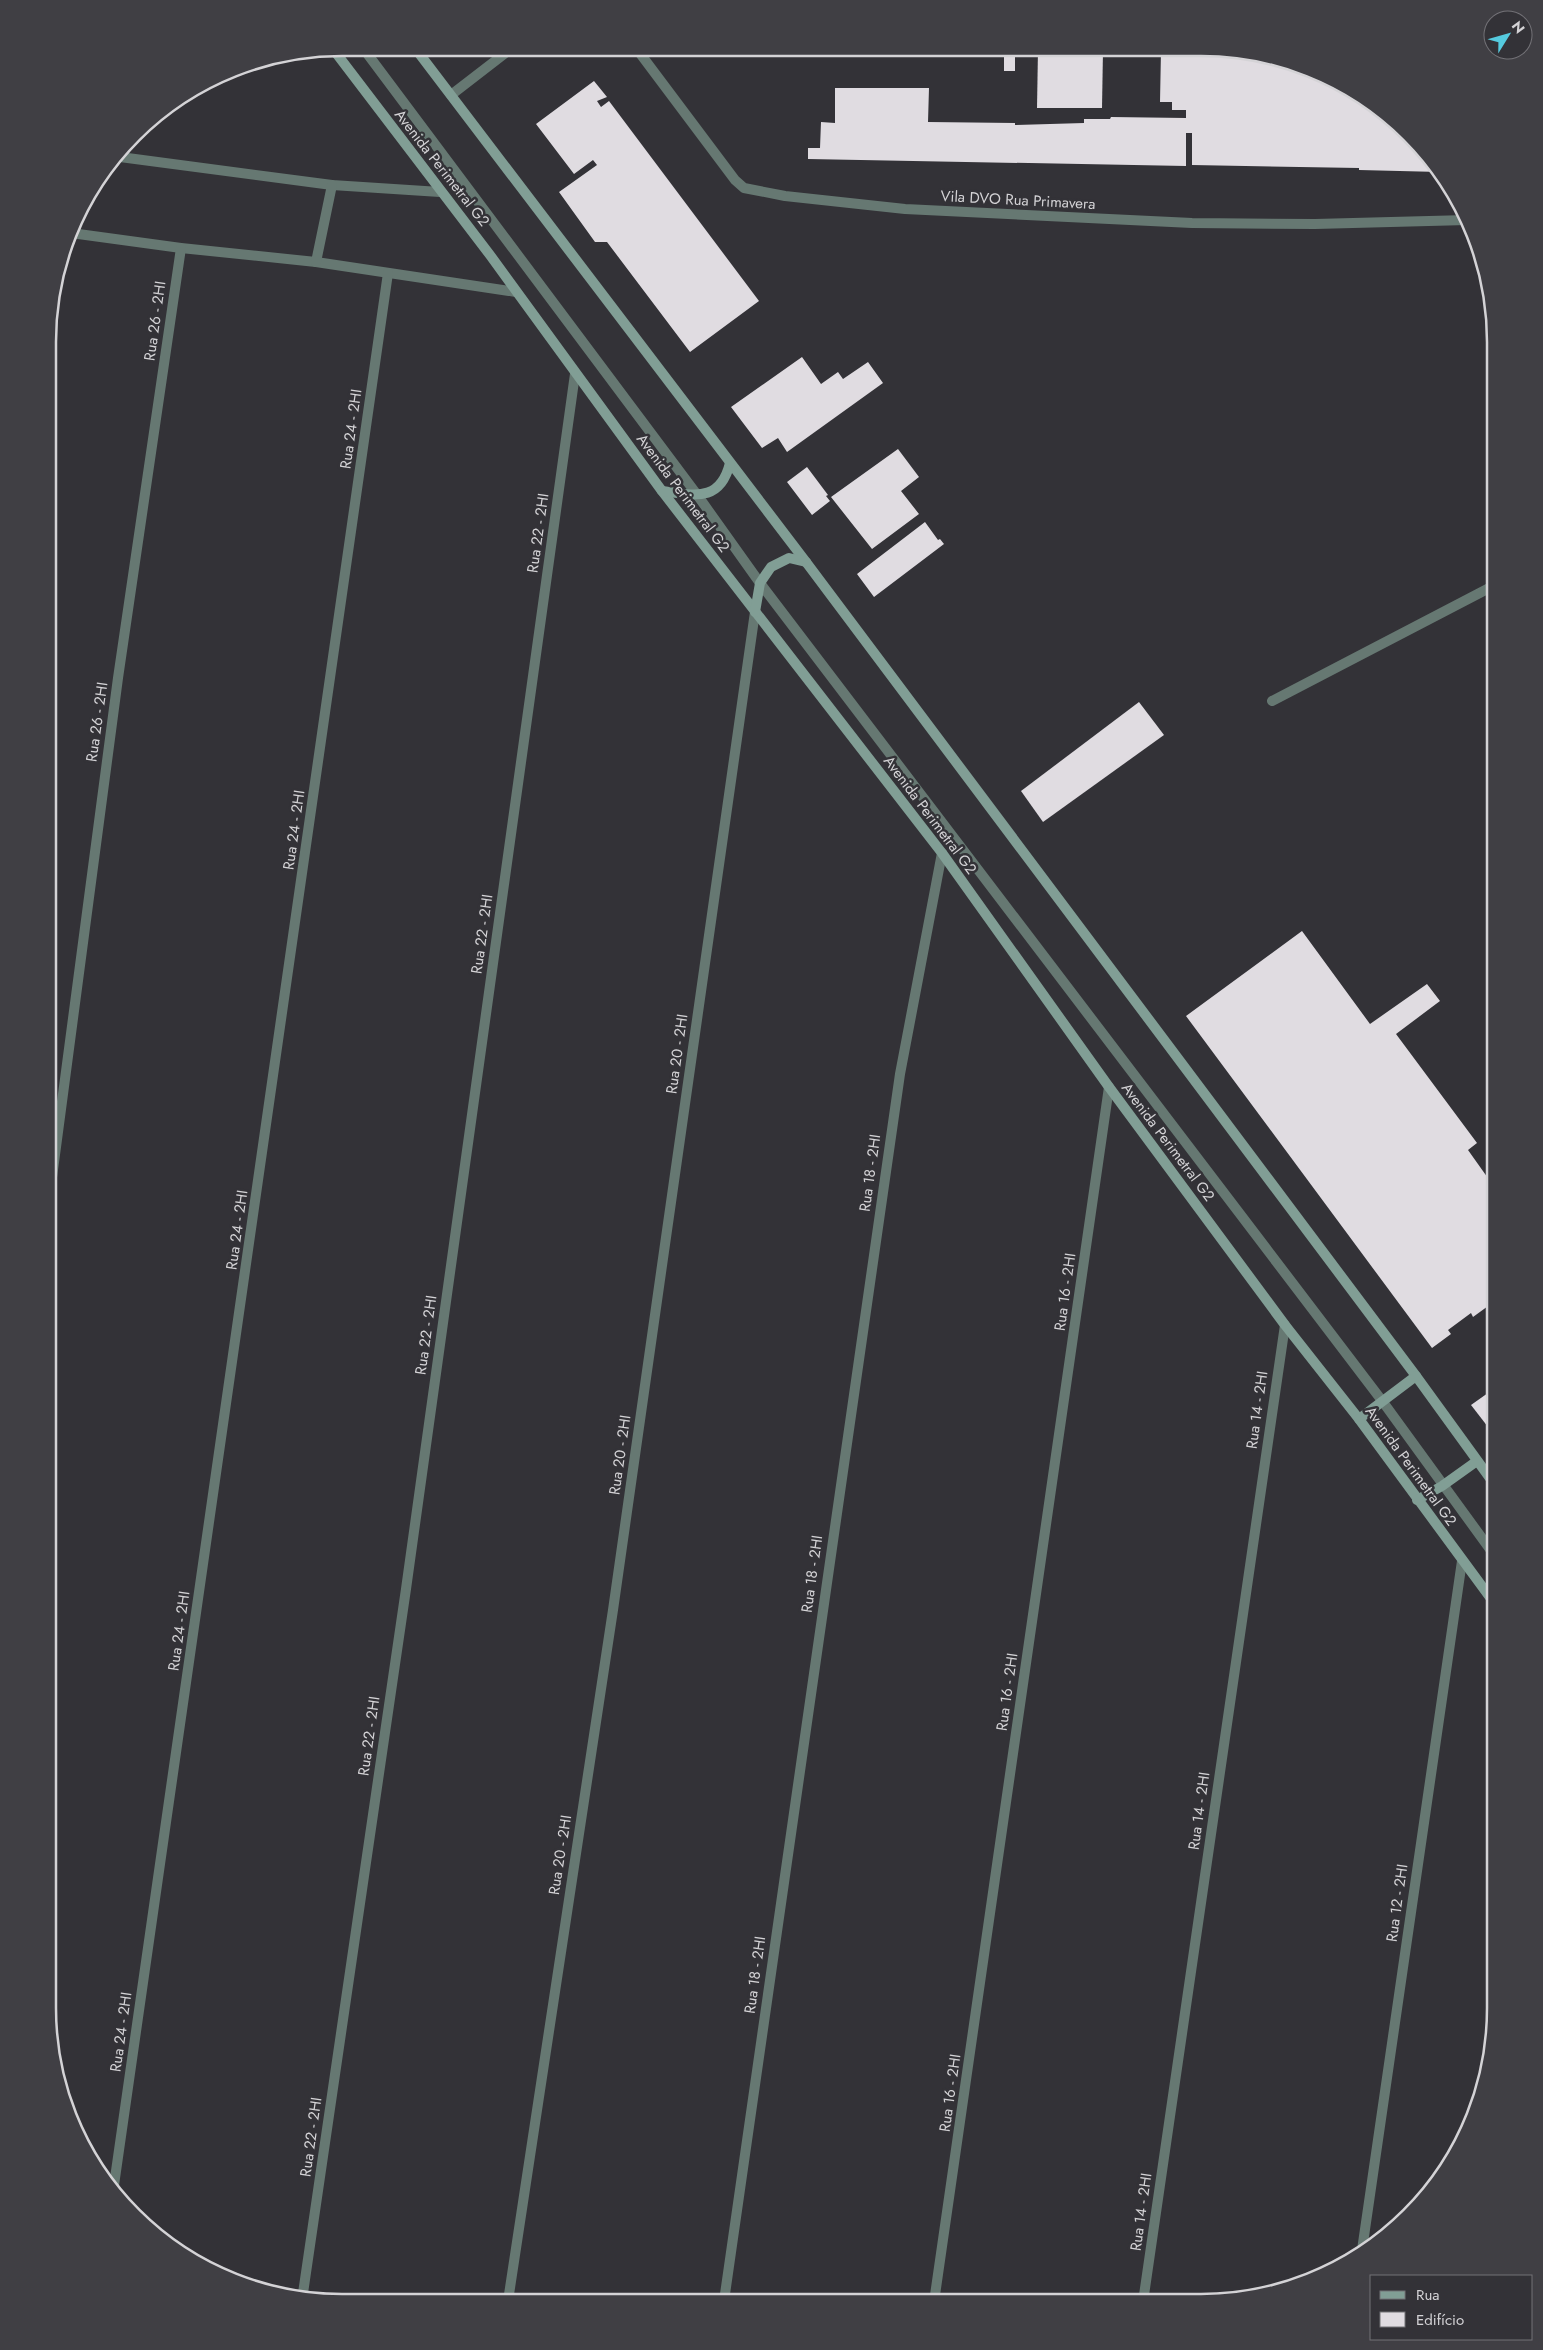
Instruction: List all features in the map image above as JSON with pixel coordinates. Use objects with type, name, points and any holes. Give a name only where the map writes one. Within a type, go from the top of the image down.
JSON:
[{"type":"street","name":"Avenida Perimetral G2","points":[[337,56],[516,292],[662,491],[942,853],[1109,1087],[1285,1324],[1359,1419],[1487,1594]]},
{"type":"street","points":[[369,56],[698,496],[760,583],[1383,1402],[1442,1486],[1487,1545]]},
{"type":"street","points":[[421,56],[806,562],[1416,1376],[1487,1474]]},
{"type":"street","points":[[451,95],[502,56]]},
{"type":"street","name":"Vila DVO Rua Primavera","points":[[642,56],[735,180],[744,188],[905,209],[1182,222],[1314,224],[1459,220]]},
{"type":"street","points":[[124,158],[332,185],[440,192]]},
{"type":"street","points":[[316,262],[332,185]]},
{"type":"street","points":[[78,234],[181,248],[316,262],[516,292]]},
{"type":"street","name":"Rua 26 - 2HI","points":[[56,1147],[116,688],[181,248]]},
{"type":"street","name":"Rua 24 - 2HI","points":[[115,2181],[388,273]]},
{"type":"street","name":"Rua 22 - 2HI","points":[[303,2291],[406,1589],[575,374]]},
{"type":"street","points":[[662,491],[698,496],[717,489],[728,472],[730,463]]},
{"type":"street","points":[[755,612],[760,583],[771,566],[789,558],[806,562]]},
{"type":"street","points":[[1272,701],[1487,589]]},
{"type":"street","name":"Rua 20 - 2HI","points":[[509,2294],[613,1610],[755,612]]},
{"type":"street","name":"Rua 18 - 2HI","points":[[725,2294],[898,1084],[942,853]]},
{"type":"street","name":"Rua 16 - 2HI","points":[[935,2294],[1109,1087]]},
{"type":"street","name":"Rua 14 - 2HI","points":[[1144,2294],[1285,1324]]},
{"type":"street","points":[[1359,1419],[1416,1376]]},
{"type":"street","points":[[1417,1500],[1442,1486],[1478,1461]]},
{"type":"street","name":"Rua 12 - 2HI","points":[[1363,2244],[1462,1561]]},
{"type":"building","points":[[1004,56],[1015,56],[1015,71],[1004,71]]},
{"type":"building","points":[[1038,56],[1103,56],[1102,108],[1037,108]]},
{"type":"building","points":[[1161,56],[1219,57],[1275,66],[1310,78],[1360,104],[1403,140],[1431,172],[1359,170],[1359,168],[1192,165],[1192,133],[1186,133],[1186,166],[808,159],[808,148],[820,148],[821,122],[835,123],[835,88],[929,88],[928,122],[1015,123],[1015,125],[1084,123],[1084,119],[1110,119],[1111,117],[1186,118],[1186,110],[1172,110],[1172,102],[1160,102]]},
{"type":"building","points":[[594,81],[607,97],[597,101],[601,107],[609,101],[759,301],[690,352],[607,242],[595,242],[559,192],[597,165],[593,160],[574,174],[536,124]]},
{"type":"building","points":[[802,357],[821,384],[838,372],[843,379],[868,362],[883,383],[787,452],[778,438],[762,448],[731,407]]},
{"type":"building","points":[[898,449],[919,477],[901,491],[919,514],[872,549],[831,497]]},
{"type":"building","points":[[807,467],[828,495],[826,496],[830,501],[812,515],[787,482]]},
{"type":"building","points":[[925,522],[938,540],[940,539],[944,544],[874,597],[857,574]]},
{"type":"building","points":[[1139,702],[1164,735],[1043,822],[1021,791]]},
{"type":"building","points":[[1302,931],[1370,1024],[1427,984],[1440,1001],[1396,1034],[1477,1143],[1468,1150],[1487,1177],[1487,1307],[1473,1317],[1471,1313],[1448,1330],[1451,1334],[1432,1348],[1186,1016]]},
{"type":"building","points":[[1487,1394],[1487,1426],[1471,1405]]}]
